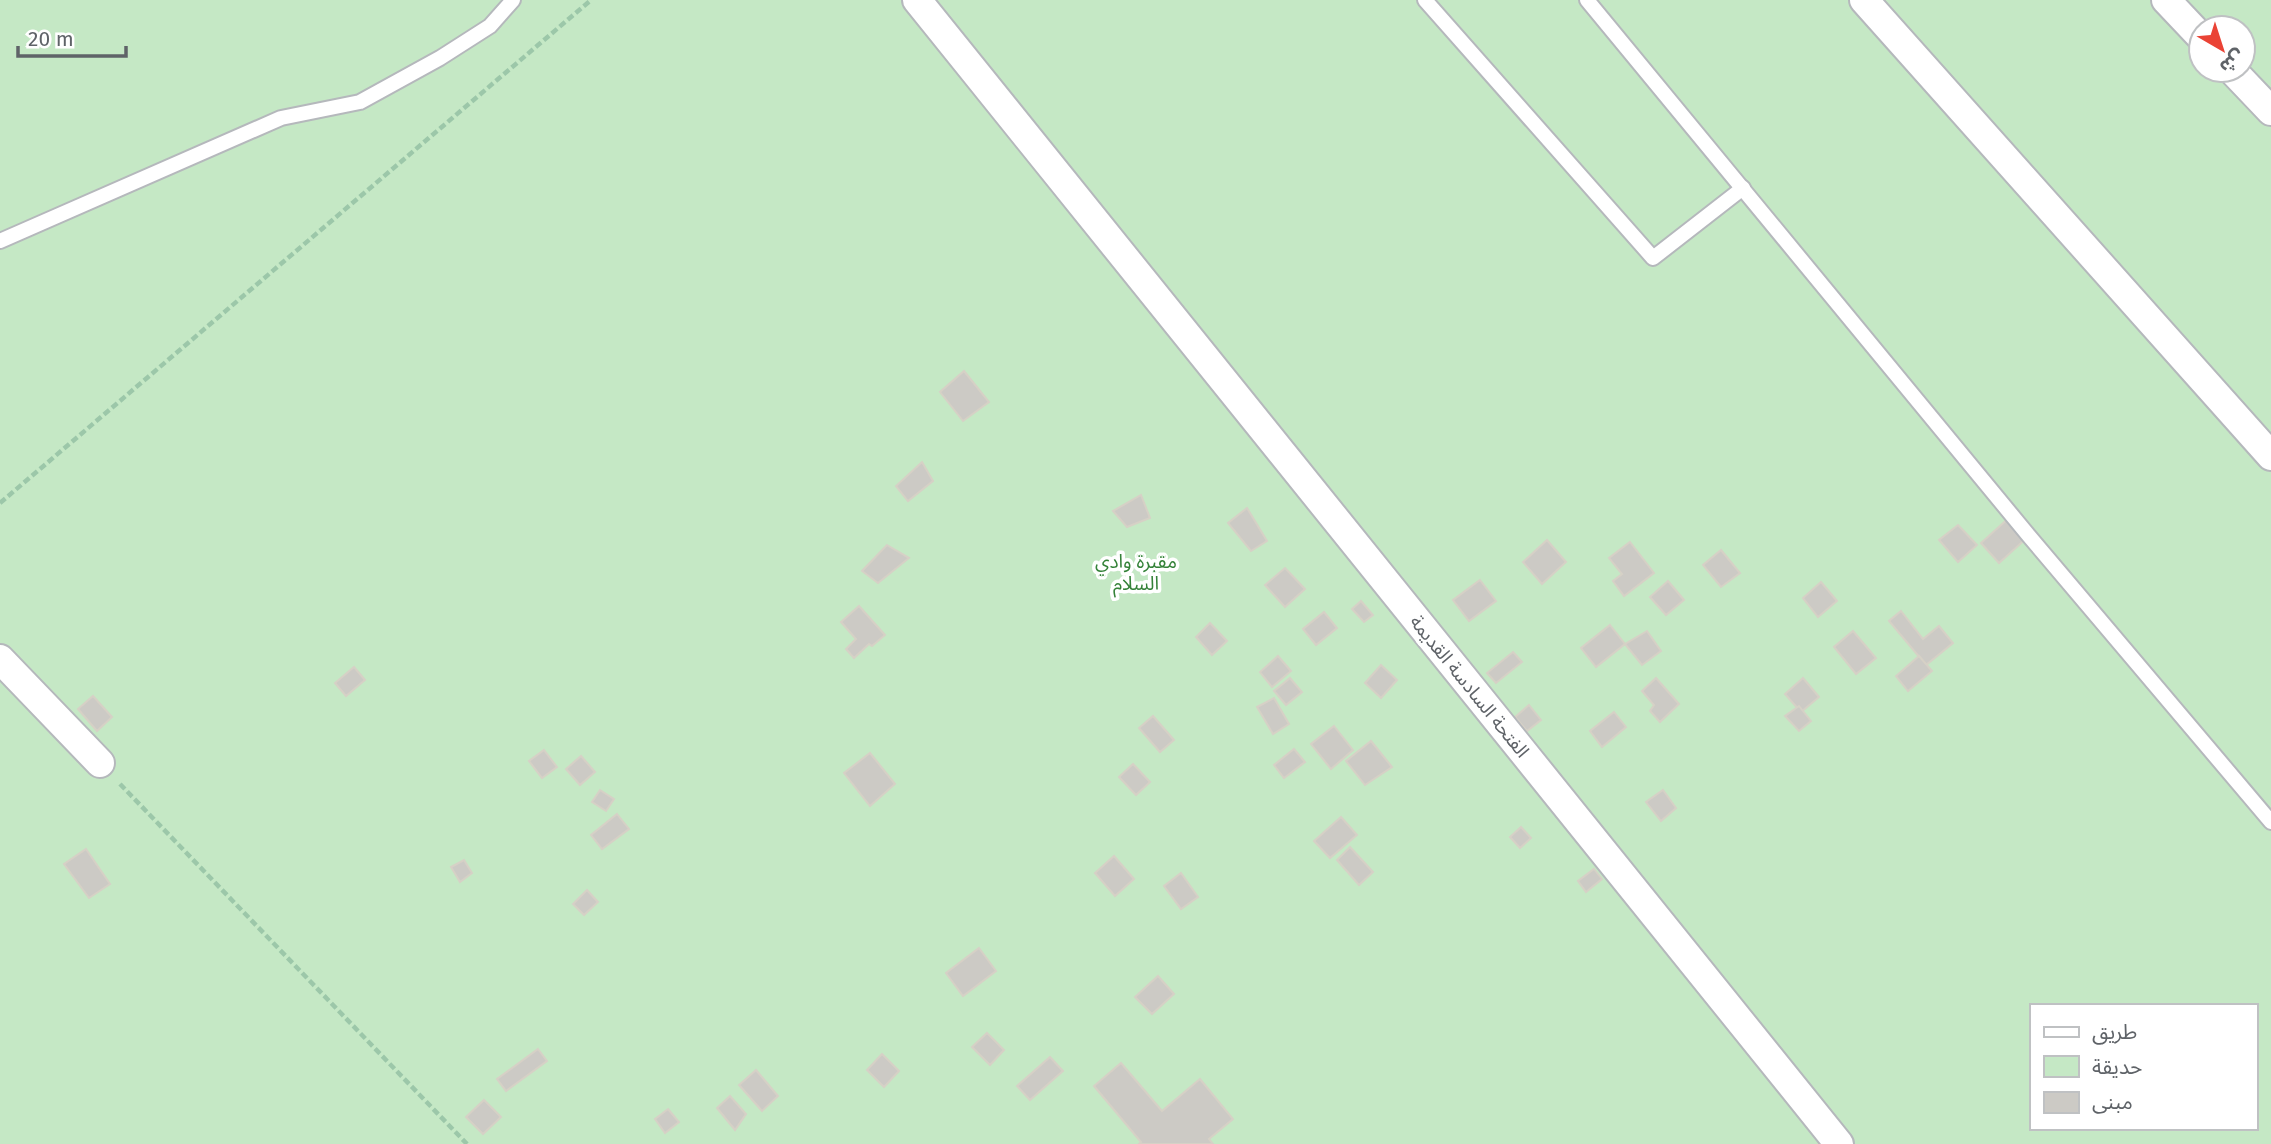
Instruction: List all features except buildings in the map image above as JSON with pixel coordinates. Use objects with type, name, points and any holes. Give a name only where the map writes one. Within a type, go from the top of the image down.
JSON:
[{"type":"street","name":"الفتحة السادسة القديمة","points":[[917,0],[1839,1144]]},
{"type":"street","points":[[1864,0],[2271,456]]},
{"type":"street","points":[[2166,0],[2187,22]]},
{"type":"street","points":[[2245,84],[2271,111]]},
{"type":"street","points":[[0,659],[100,763]]},
{"type":"lane","points":[[0,242],[281,118],[360,102],[440,58],[490,26],[513,0]]},
{"type":"lane","points":[[1425,0],[1653,258],[1743,188]]},
{"type":"lane","points":[[1587,0],[2029,536],[2271,822]]},
{"type":"path","points":[[0,503],[591,0]]},
{"type":"path","points":[[100,763],[467,1144]]},
{"type":"green space","name":"مقبرة وادي السلام","points":[[0,0],[2271,0],[2271,1144],[0,1144]]}]
